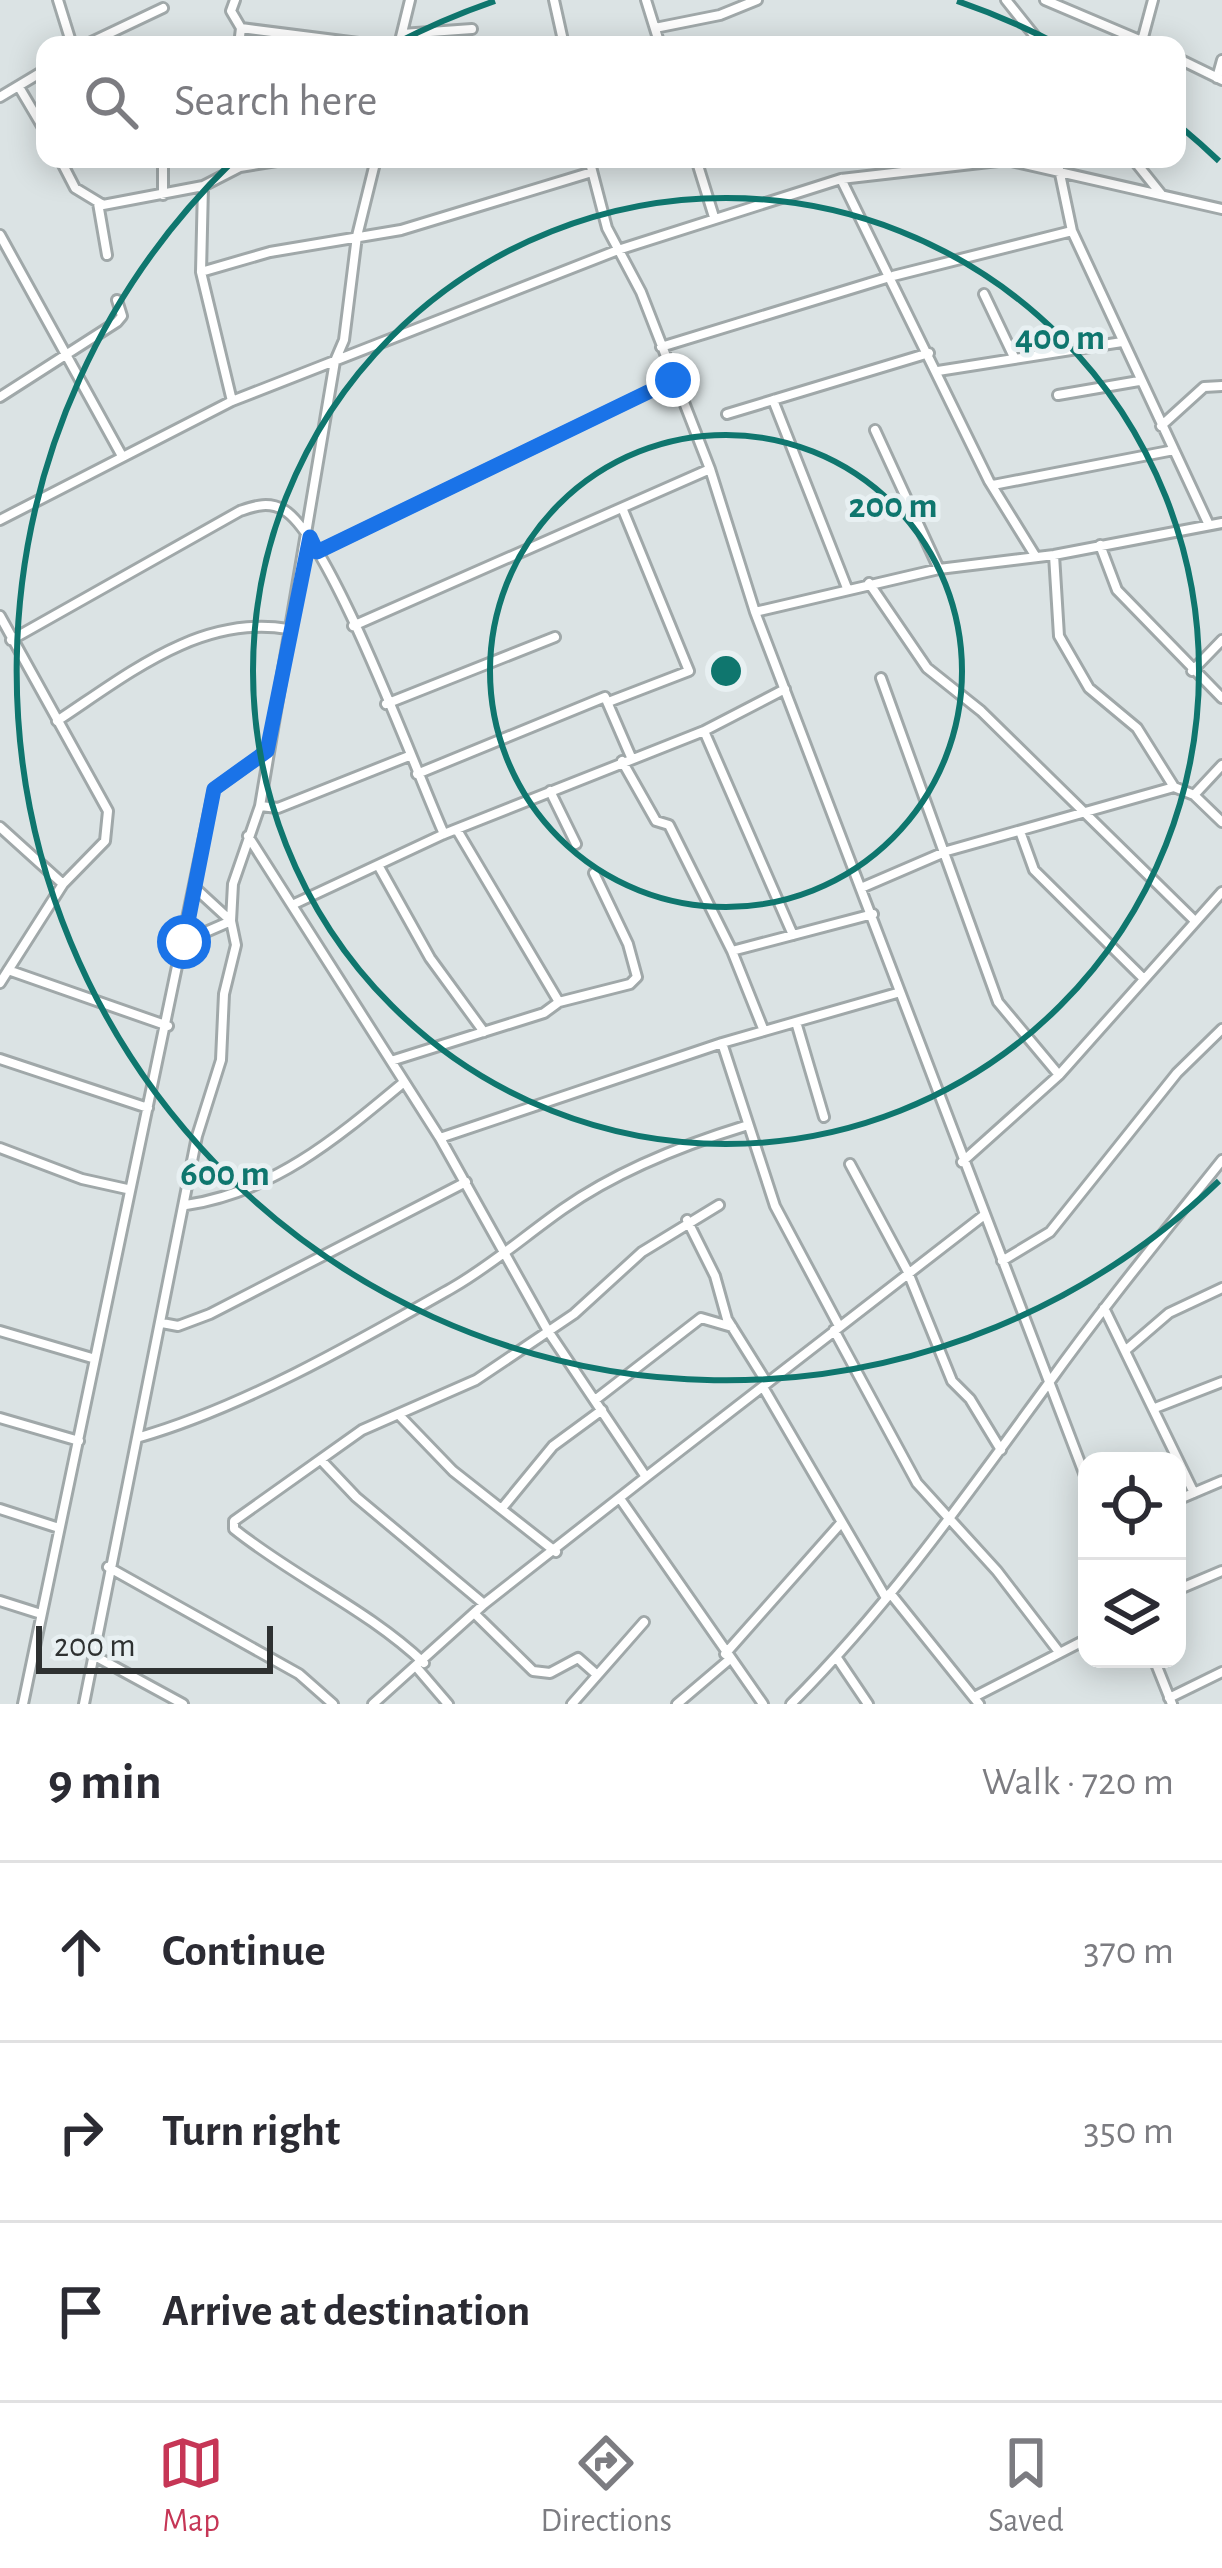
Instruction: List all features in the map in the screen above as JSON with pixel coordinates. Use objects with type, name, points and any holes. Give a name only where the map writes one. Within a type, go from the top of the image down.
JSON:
[{"type":"street","points":[[58,0],[69,36]]},
{"type":"street","points":[[235,0],[231,11],[242,28],[241,36]]},
{"type":"street","points":[[410,0],[402,34],[472,29]]},
{"type":"street","points":[[554,0],[562,36]]},
{"type":"street","points":[[646,0],[657,36]]},
{"type":"street","points":[[655,28],[720,15],[757,0]]},
{"type":"street","points":[[1006,0],[1035,36]]},
{"type":"street","points":[[1045,0],[1072,5],[1133,36]]},
{"type":"street","points":[[1148,36],[1153,0]]},
{"type":"street","points":[[104,36],[163,8]]},
{"type":"street","points":[[242,28],[304,36]]},
{"type":"street","points":[[1186,62],[1219,79],[1222,60]]},
{"type":"street","points":[[0,97],[36,76]]},
{"type":"street","points":[[19,87],[36,115]]},
{"type":"street","points":[[65,168],[75,188],[98,203],[203,186],[224,172],[244,168]]},
{"type":"street","points":[[163,168],[163,195]]},
{"type":"street","points":[[224,168],[224,172]]},
{"type":"street","points":[[85,1704],[108,1567],[140,1437],[197,1136],[221,1060],[224,994],[236,945],[230,922],[233,884],[260,806],[288,629],[310,537],[335,361],[344,340],[357,236],[374,168]]},
{"type":"street","points":[[591,168],[618,250],[710,469],[754,612],[873,914],[897,993],[1078,1457]]},
{"type":"street","points":[[699,168],[714,217]]},
{"type":"street","points":[[0,520],[232,401],[618,250],[841,178],[896,168]]},
{"type":"street","points":[[1053,168],[1222,209]]},
{"type":"street","points":[[1140,168],[1161,194]]},
{"type":"street","points":[[1059,169],[1072,231],[1209,526]]},
{"type":"street","points":[[201,272],[401,230],[592,172]]},
{"type":"street","points":[[841,178],[992,485],[1036,557]]},
{"type":"street","points":[[203,186],[201,272],[232,401]]},
{"type":"street","points":[[98,203],[107,255]]},
{"type":"street","points":[[661,346],[893,276],[1072,231]]},
{"type":"street","points":[[0,235],[122,457]]},
{"type":"street","points":[[984,294],[1014,357]]},
{"type":"street","points":[[0,397],[117,322],[122,316],[117,300]]},
{"type":"street","points":[[938,371],[1122,342]]},
{"type":"street","points":[[727,414],[929,353]]},
{"type":"street","points":[[317,552],[673,380]]},
{"type":"street","points":[[1058,395],[1139,382]]},
{"type":"street","points":[[1161,426],[1204,387],[1222,386]]},
{"type":"street","points":[[773,400],[847,588]]},
{"type":"street","points":[[875,430],[939,569]]},
{"type":"street","points":[[992,485],[1174,451]]},
{"type":"street","points":[[352,626],[710,469]]},
{"type":"street","points":[[10,640],[262,503],[286,511],[310,537],[444,834]]},
{"type":"street","points":[[610,701],[689,669],[623,509]]},
{"type":"street","points":[[754,612],[939,569],[1054,555],[1222,523]]},
{"type":"street","points":[[1100,545],[1117,590],[1222,698]]},
{"type":"street","points":[[1054,555],[1064,648],[1089,688],[1137,728],[1174,787],[1194,795],[1222,822]]},
{"type":"street","points":[[869,583],[927,668],[981,710],[1193,919]]},
{"type":"street","points":[[0,616],[108,812],[110,828],[105,841],[63,884],[0,983]]},
{"type":"street","points":[[57,721],[140,667],[205,633],[255,623],[288,629]]},
{"type":"street","points":[[386,704],[555,637]]},
{"type":"street","points":[[1192,670],[1222,640]]},
{"type":"street","points":[[881,678],[998,1002],[1059,1075]]},
{"type":"street","points":[[292,905],[444,834],[704,731],[785,689]]},
{"type":"street","points":[[417,774],[605,697],[626,759],[656,821],[669,825],[732,951],[764,1030]]},
{"type":"street","points":[[704,731],[793,935]]},
{"type":"street","points":[[23,1704],[214,789],[267,751]]},
{"type":"street","points":[[260,806],[278,808],[409,756]]},
{"type":"street","points":[[1194,795],[1222,765]]},
{"type":"street","points":[[861,888],[946,851],[1021,834],[1174,787]]},
{"type":"street","points":[[550,791],[576,844]]},
{"type":"street","points":[[0,827],[63,884]]},
{"type":"street","points":[[457,830],[559,1002]]},
{"type":"street","points":[[1021,834],[1034,870],[1143,978]]},
{"type":"street","points":[[248,835],[440,1138],[548,1330],[646,1478]]},
{"type":"street","points":[[378,865],[430,958],[484,1032]]},
{"type":"street","points":[[391,1061],[559,1002],[630,984],[637,977],[628,944],[594,873]]},
{"type":"street","points":[[194,887],[230,922]]},
{"type":"street","points":[[962,1162],[1059,1075],[1193,919],[1222,892]]},
{"type":"street","points":[[732,951],[873,914]]},
{"type":"street","points":[[184,942],[230,922]]},
{"type":"street","points":[[8,970],[168,1026]]},
{"type":"street","points":[[440,1138],[722,1042],[897,993]]},
{"type":"street","points":[[796,1022],[824,1117]]},
{"type":"street","points":[[1002,1261],[1050,1232],[1177,1073],[1222,1029]]},
{"type":"street","points":[[722,1042],[775,1206],[917,1483],[997,1571],[1059,1652]]},
{"type":"street","points":[[0,1058],[148,1108]]},
{"type":"street","points":[[186,1205],[223,1200],[282,1173],[329,1143],[404,1082]]},
{"type":"street","points":[[140,1437],[199,1420],[257,1394],[506,1252],[596,1188],[701,1139],[746,1126]]},
{"type":"street","points":[[0,1148],[82,1179],[127,1189]]},
{"type":"street","points":[[791,1704],[837,1658],[948,1522],[1104,1308],[1222,1160]]},
{"type":"street","points":[[850,1164],[908,1270],[952,1382],[970,1399],[1001,1450]]},
{"type":"street","points":[[162,1323],[178,1326],[210,1314],[466,1182]]},
{"type":"street","points":[[448,1704],[421,1666],[340,1596],[260,1549],[233,1526],[274,1489],[362,1430],[476,1380],[548,1330],[687,1220],[719,1205]]},
{"type":"street","points":[[373,1704],[477,1616],[484,1604],[983,1216]]},
{"type":"street","points":[[687,1220],[707,1256],[732,1327],[841,1522],[888,1596],[977,1701],[1078,1643]]},
{"type":"street","points":[[1126,1351],[1169,1313],[1222,1288]]},
{"type":"street","points":[[1104,1308],[1194,1493]]},
{"type":"street","points":[[595,1400],[701,1318],[732,1327]]},
{"type":"street","points":[[0,1331],[92,1358]]},
{"type":"street","points":[[1155,1408],[1222,1382]]},
{"type":"street","points":[[503,1507],[553,1446],[602,1410]]},
{"type":"street","points":[[398,1415],[453,1471],[556,1552]]},
{"type":"street","points":[[0,1418],[79,1441]]},
{"type":"street","points":[[321,1460],[372,1511],[484,1604]]},
{"type":"street","points":[[1186,1496],[1222,1481]]},
{"type":"street","points":[[621,1500],[763,1704]]},
{"type":"street","points":[[0,1509],[59,1528]]},
{"type":"street","points":[[677,1704],[728,1656],[841,1522]]},
{"type":"street","points":[[108,1567],[299,1674],[333,1704]]},
{"type":"street","points":[[1186,1586],[1222,1571]]},
{"type":"street","points":[[0,1600],[41,1614]]},
{"type":"street","points":[[477,1616],[533,1671],[550,1673],[578,1658],[595,1673]]},
{"type":"street","points":[[572,1704],[644,1622]]},
{"type":"street","points":[[93,1654],[183,1704]]},
{"type":"street","points":[[837,1658],[868,1704]]},
{"type":"street","points":[[1158,1668],[1171,1701],[1222,1672]]},
{"type":"route","points":[[184,942],[214,789],[267,751],[310,537],[317,552],[673,380]]}]
